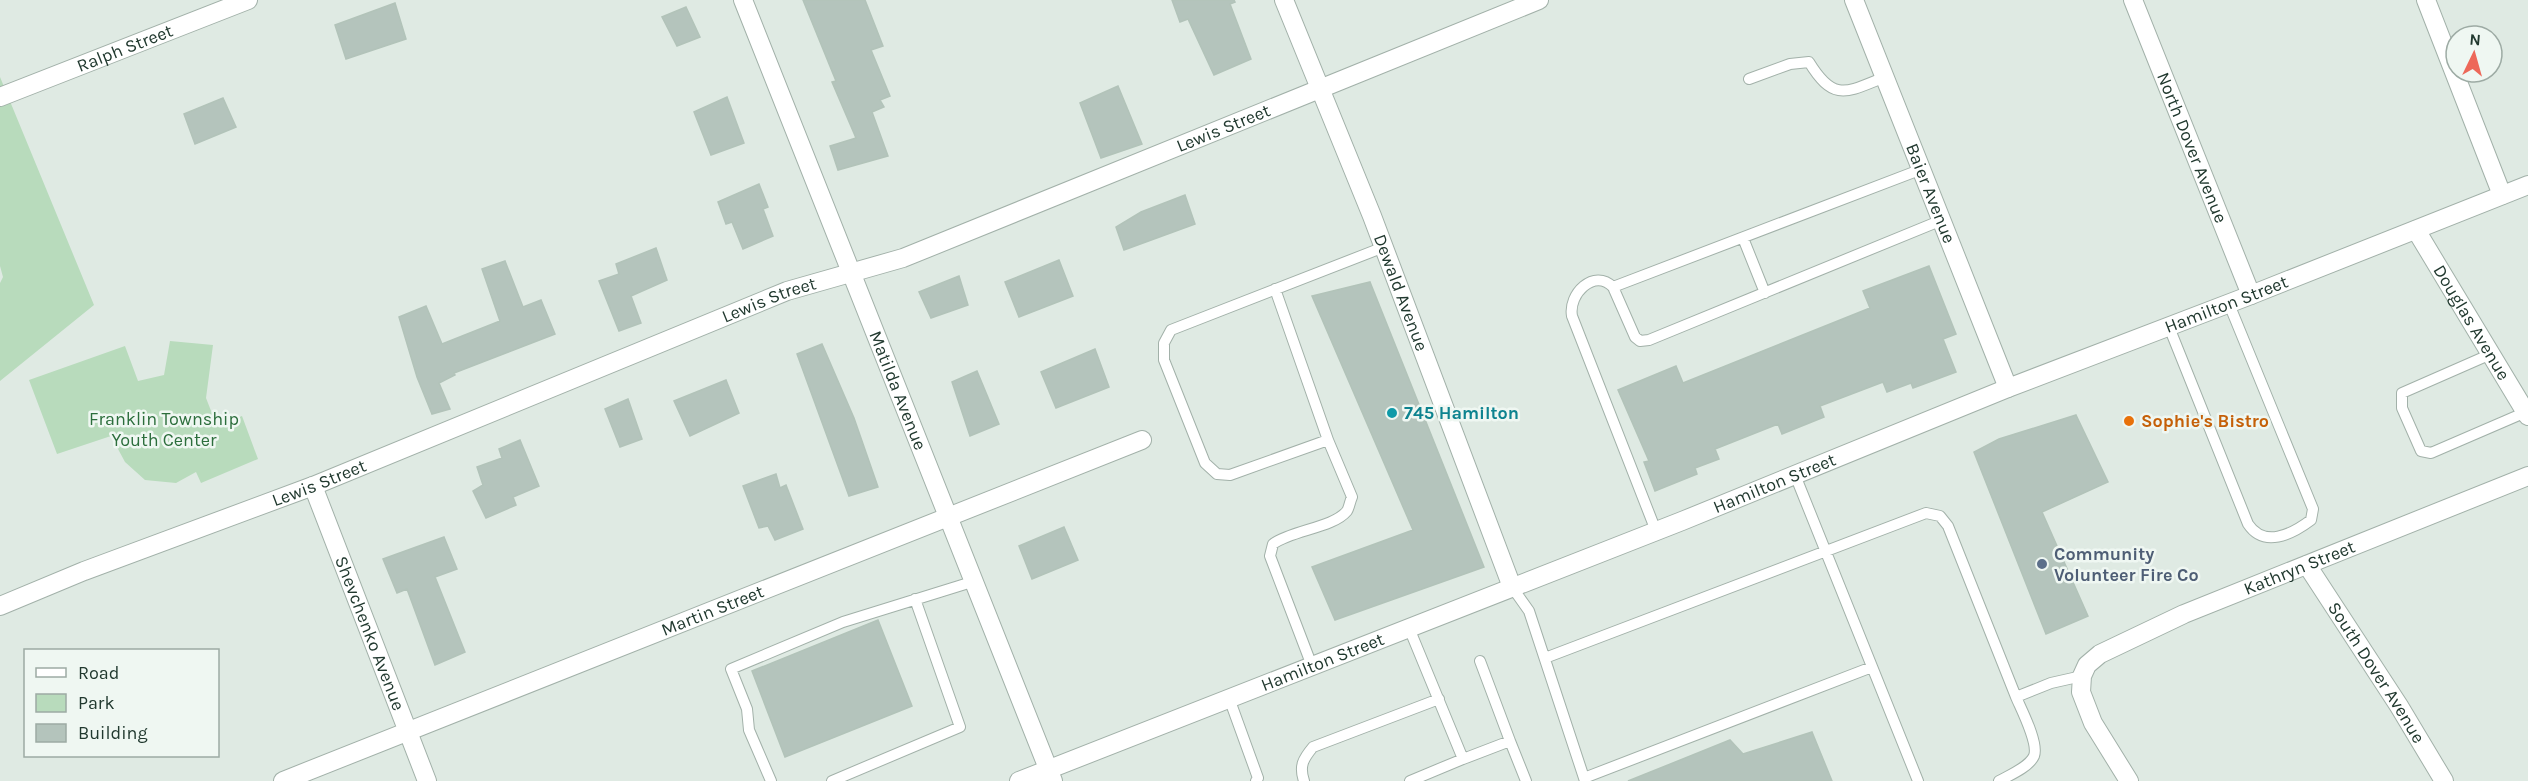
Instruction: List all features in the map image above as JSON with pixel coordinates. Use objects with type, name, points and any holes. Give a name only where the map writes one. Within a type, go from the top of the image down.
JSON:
[{"type":"street","name":"Ralph Street","points":[[0,97],[248,0]]},
{"type":"street","name":"Matilda Avenue","points":[[743,0],[1051,775]]},
{"type":"street","name":"Dewald Avenue","points":[[1284,0],[1384,247],[1512,587]]},
{"type":"street","name":"Lewis Street","points":[[0,606],[84,571],[313,486],[787,291],[903,258],[1539,0]]},
{"type":"street","name":"Baier Avenue","points":[[1854,0],[2008,388]]},
{"type":"street","name":"North Dover Avenue","points":[[2133,0],[2251,295]]},
{"type":"street","points":[[2426,0],[2502,195]]},
{"type":"street","name":"Hamilton Street","points":[[1019,781],[1051,775],[1229,698],[1656,531],[2008,388],[2229,304],[2528,185]]},
{"type":"street","name":"Douglas Avenue","points":[[2416,230],[2527,414]]},
{"type":"street","name":"Martin Street","points":[[283,781],[1143,440]]},
{"type":"street","name":"Kathryn Street","points":[[2082,676],[2087,664],[2100,654],[2184,614],[2528,476]]},
{"type":"street","name":"Shevchenko Avenue","points":[[313,486],[427,781]]},
{"type":"street","name":"South Dover Avenue","points":[[2307,565],[2399,706],[2444,781]]},
{"type":"street","points":[[2082,676],[2081,692],[2093,723],[2129,781]]},
{"type":"lane","points":[[1749,79],[1800,61],[1809,62],[1817,75],[1834,90],[1846,92],[1885,77]]},
{"type":"lane","points":[[1613,287],[1922,169]]},
{"type":"lane","points":[[1656,531],[1571,308],[1578,291],[1588,283],[1598,280],[1608,282],[1613,287],[1633,334],[1640,341],[1649,340],[1942,220]]},
{"type":"lane","points":[[1743,238],[1765,292]]},
{"type":"lane","points":[[1328,440],[1230,475],[1217,474],[1205,463],[1164,360],[1164,343],[1171,330],[1384,247]]},
{"type":"lane","points":[[1275,289],[1328,440],[1352,497],[1347,510],[1335,520],[1283,537],[1273,544],[1270,556],[1312,666]]},
{"type":"lane","points":[[2169,327],[2248,524],[2255,535],[2270,539],[2301,528],[2311,520],[2313,510],[2229,304]]},
{"type":"lane","points":[[2491,354],[2403,393],[2402,408],[2421,451],[2431,453],[2527,414]]},
{"type":"lane","points":[[1795,475],[1918,781]]},
{"type":"lane","points":[[1545,658],[1926,513],[1940,516],[1948,526],[2034,743],[2034,755],[2026,765],[1999,781]]},
{"type":"lane","points":[[771,781],[749,730],[747,709],[731,669],[843,622],[975,581]]},
{"type":"lane","points":[[1512,587],[1529,611],[1585,779],[1872,667]]},
{"type":"lane","points":[[832,781],[960,727],[915,599]]},
{"type":"lane","points":[[1408,628],[1463,759]]},
{"type":"lane","points":[[1480,661],[1526,781]]},
{"type":"lane","points":[[2016,696],[2051,683],[2082,676]]},
{"type":"lane","points":[[1229,698],[1258,778],[1257,781]]},
{"type":"lane","points":[[1304,781],[1301,772],[1302,759],[1313,747],[1439,699]]},
{"type":"lane","points":[[1410,781],[1510,741]]},
{"type":"green space","points":[[0,77],[94,305],[0,381],[0,283],[3,277],[0,266]]},
{"type":"green space","name":"Franklin Township Youth Center","points":[[170,341],[213,345],[206,398],[217,426],[242,416],[258,459],[201,483],[196,472],[176,483],[145,480],[125,462],[111,436],[57,454],[29,380],[125,346],[138,381],[164,375]]},
{"type":"building","points":[[803,0],[865,0],[883,46],[871,50],[890,96],[880,100],[884,107],[872,112],[888,156],[838,170],[830,146],[856,138],[832,82],[836,81]]},
{"type":"building","points":[[1172,0],[1234,0],[1235,2],[1230,4],[1251,59],[1214,75],[1188,19],[1180,22]]},
{"type":"building","points":[[395,3],[406,39],[346,59],[335,25]]},
{"type":"building","points":[[686,7],[700,37],[677,46],[662,17]]},
{"type":"building","points":[[1118,86],[1142,144],[1101,158],[1080,103]]},
{"type":"building","points":[[727,97],[744,143],[711,155],[694,112]]},
{"type":"building","points":[[223,98],[236,127],[195,144],[184,114]]},
{"type":"building","points":[[759,184],[768,207],[763,209],[773,236],[743,249],[732,222],[726,224],[718,202]]},
{"type":"building","points":[[1185,195],[1195,224],[1124,250],[1116,227],[1141,212]]},
{"type":"building","points":[[656,248],[667,280],[631,296],[641,323],[619,331],[599,281],[619,274],[616,264]]},
{"type":"building","points":[[1059,260],[1073,296],[1019,317],[1005,282]]},
{"type":"building","points":[[505,261],[523,307],[541,300],[555,334],[454,373],[455,375],[439,383],[450,409],[432,414],[417,377],[399,317],[426,306],[442,344],[500,321],[482,269]]},
{"type":"building","points":[[1929,266],[1956,334],[1943,339],[1956,372],[1913,388],[1911,383],[1887,392],[1883,382],[1820,406],[1824,417],[1782,434],[1778,424],[1715,449],[1719,459],[1695,468],[1697,474],[1655,491],[1644,462],[1649,461],[1618,390],[1676,366],[1683,383],[1870,308],[1863,291]]},
{"type":"building","points":[[959,276],[968,305],[931,318],[919,292]]},
{"type":"building","name":"745 Hamilton","points":[[1370,282],[1484,567],[1335,620],[1312,567],[1413,530],[1312,296]]},
{"type":"building","points":[[822,344],[854,418],[878,487],[849,496],[797,354]]},
{"type":"building","points":[[1095,349],[1109,387],[1056,408],[1041,372]]},
{"type":"building","points":[[977,371],[999,424],[970,436],[952,382]]},
{"type":"building","points":[[726,380],[739,413],[690,436],[674,401]]},
{"type":"building","points":[[628,399],[642,439],[620,447],[605,409]]},
{"type":"building","name":"Community Volunteer Fire Co","points":[[2076,415],[2108,482],[2042,512],[2088,616],[2046,634],[1974,452],[1999,439]]},
{"type":"building","points":[[520,440],[539,486],[513,497],[516,505],[486,518],[473,491],[483,485],[477,467],[502,458],[499,449]]},
{"type":"building","points":[[776,474],[780,488],[786,485],[803,529],[775,540],[768,526],[759,528],[743,486]]},
{"type":"building","points":[[1064,527],[1078,560],[1032,579],[1019,546]]},
{"type":"building","points":[[444,537],[457,569],[435,577],[465,652],[435,665],[407,589],[397,593],[383,559]]},
{"type":"building","points":[[878,620],[912,706],[785,757],[752,671]]},
{"type":"building","points":[[1812,732],[1832,781],[1628,781],[1730,740],[1743,754]]},
{"type":"place","name":"745 Hamilton","points":[[1392,413]]},
{"type":"place","name":"Sophie's Bistro","points":[[2129,421]]},
{"type":"place","name":"Community Volunteer Fire Co","points":[[2042,564]]}]
